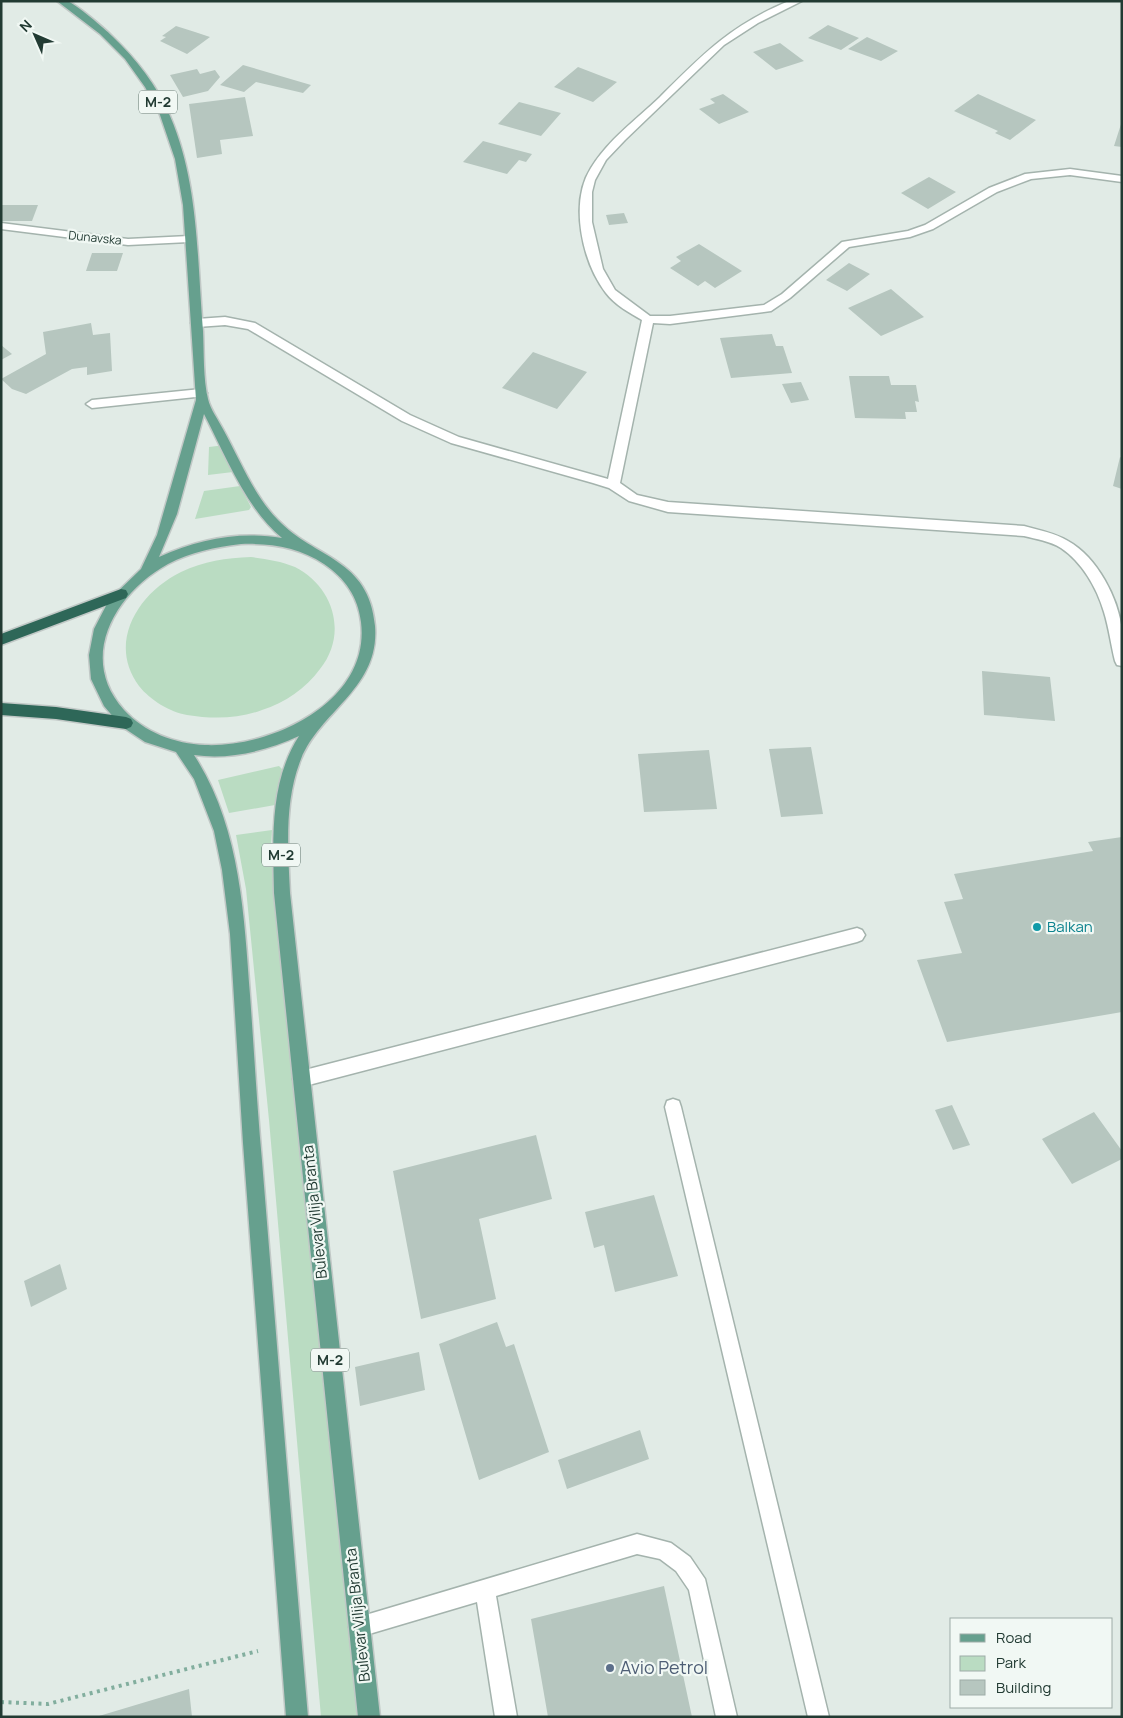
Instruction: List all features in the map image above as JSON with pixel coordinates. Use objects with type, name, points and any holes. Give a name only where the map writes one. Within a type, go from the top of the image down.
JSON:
[{"type":"highway","points":[[1,640],[121,594]]},
{"type":"highway","points":[[1,709],[46,712],[126,723]]},
{"type":"main road","name":"M-2","points":[[61,1],[112,41],[136,67],[155,96],[169,125],[180,159],[188,205],[189,239],[195,277],[202,397],[173,506],[146,572]]},
{"type":"main road","name":"M-2","points":[[202,397],[248,486],[273,523],[302,547]]},
{"type":"main road","name":"M-2","points":[[258,539],[302,547],[320,555],[350,578],[360,593],[367,610],[370,628],[368,646],[362,665],[352,683],[338,700],[321,715],[290,734],[254,746],[217,751],[181,748],[148,736],[126,723],[113,710],[103,696],[94,662],[100,627],[109,610],[121,594],[146,572],[166,560],[210,543],[258,539]]},
{"type":"main road","name":"Bulevar Vilija Branta","points":[[321,715],[294,759],[282,815],[282,893],[369,1717]]},
{"type":"main road","points":[[181,748],[200,777],[221,831],[230,870],[238,934],[252,1143],[297,1717]]},
{"type":"street","points":[[798,1],[779,9],[730,36],[608,152],[590,179],[587,192],[587,227],[591,249],[602,279],[610,291],[648,319],[670,320],[767,308],[786,296],[846,244],[910,234],[929,227],[993,190],[1030,176],[1070,172],[1122,179]]},
{"type":"street","name":"Dunavska","points":[[1,226],[128,242],[189,239]]},
{"type":"street","points":[[613,485],[648,319]]},
{"type":"street","points":[[197,322],[225,321],[251,326],[406,418],[455,440],[613,485],[633,498],[668,507],[1024,531],[1051,539],[1065,546],[1082,561],[1100,587],[1111,611],[1122,662]]},
{"type":"street","points":[[92,404],[202,397]]},
{"type":"street","points":[[301,1079],[857,935]]},
{"type":"street","points":[[673,1107],[819,1717]]},
{"type":"street","points":[[359,1627],[637,1544],[664,1550],[683,1564],[698,1586],[727,1717]]},
{"type":"street","points":[[485,1589],[506,1717]]},
{"type":"path","points":[[1,1702],[48,1704],[292,1642]]},
{"type":"green space","points":[[225,445],[233,472],[208,475],[209,447]]},
{"type":"green space","points":[[240,486],[251,507],[249,510],[195,519],[204,491]]},
{"type":"green space","points":[[251,557],[268,559],[295,567],[319,586],[333,612],[335,627],[329,655],[314,676],[294,694],[271,707],[253,713],[234,717],[206,717],[187,715],[161,705],[139,686],[130,670],[126,653],[127,637],[132,621],[140,606],[166,581],[181,572],[215,561]]},
{"type":"green space","points":[[279,766],[282,769],[275,805],[229,813],[218,780]]},
{"type":"green space","points":[[272,830],[271,849],[276,920],[359,1717],[321,1717],[269,1120],[246,889],[236,835]]},
{"type":"building","points":[[828,25],[859,38],[841,50],[808,38]]},
{"type":"building","points":[[176,26],[210,37],[187,54],[160,41],[166,37],[162,36]]},
{"type":"building","points":[[867,37],[898,51],[881,61],[848,49]]},
{"type":"building","points":[[780,43],[804,61],[776,70],[753,52]]},
{"type":"building","points":[[243,65],[311,85],[303,93],[256,82],[244,92],[220,85]]},
{"type":"building","points":[[578,67],[617,82],[593,102],[554,87]]},
{"type":"building","points":[[197,69],[200,74],[215,70],[220,77],[208,91],[183,97],[170,75]]},
{"type":"building","points":[[723,94],[749,112],[719,124],[699,109],[715,103],[710,99]]},
{"type":"building","points":[[978,94],[1036,120],[1010,140],[995,133],[998,131],[954,111]]},
{"type":"building","points":[[245,97],[253,136],[220,140],[222,154],[197,158],[189,104]]},
{"type":"building","points":[[519,102],[561,113],[541,136],[498,124]]},
{"type":"building","points":[[1122,121],[1122,147],[1114,146]]},
{"type":"building","points":[[483,141],[532,154],[526,162],[519,160],[507,174],[463,162]]},
{"type":"building","points":[[929,177],[956,192],[928,209],[901,193]]},
{"type":"building","points":[[1,205],[38,205],[32,221],[1,221]]},
{"type":"building","points":[[624,213],[628,223],[609,225],[606,215]]},
{"type":"building","points":[[699,244],[742,271],[715,288],[705,281],[698,286],[670,268],[681,261],[676,257]]},
{"type":"building","points":[[92,253],[123,253],[117,271],[86,271]]},
{"type":"building","points":[[849,263],[870,274],[847,291],[826,280]]},
{"type":"building","points":[[891,289],[924,317],[881,336],[848,308]]},
{"type":"building","points":[[91,323],[93,335],[110,333],[112,371],[87,375],[87,367],[72,369],[26,394],[12,389],[1,379],[46,354],[43,332]]},
{"type":"building","points":[[772,334],[776,346],[783,346],[792,373],[731,378],[720,338]]},
{"type":"building","points":[[1,345],[12,354],[1,360]]},
{"type":"building","points":[[533,352],[587,372],[557,409],[502,388]]},
{"type":"building","points":[[849,376],[889,376],[891,385],[916,385],[919,402],[915,401],[917,412],[905,412],[906,419],[855,418]]},
{"type":"building","points":[[801,382],[809,400],[791,403],[782,384]]},
{"type":"building","points":[[1120,457],[1122,458],[1122,489],[1113,486]]},
{"type":"building","points":[[982,671],[1050,677],[1055,721],[984,715]]},
{"type":"building","points":[[811,747],[823,814],[781,817],[769,749]]},
{"type":"building","points":[[709,750],[717,809],[644,812],[638,754]]},
{"type":"building","name":"Balkan","points":[[1122,837],[1122,1012],[947,1042],[917,960],[962,953],[944,902],[963,899],[954,874],[1093,851],[1088,842]]},
{"type":"building","points":[[952,1105],[970,1145],[953,1150],[935,1110]]},
{"type":"building","points":[[1094,1112],[1122,1151],[1122,1159],[1072,1184],[1042,1139]]},
{"type":"building","points":[[536,1135],[552,1199],[479,1219],[496,1299],[421,1319],[393,1171]]},
{"type":"building","points":[[654,1195],[678,1276],[615,1292],[604,1245],[594,1248],[585,1212]]},
{"type":"building","points":[[60,1264],[67,1289],[31,1307],[24,1281]]},
{"type":"building","points":[[497,1322],[506,1347],[514,1344],[549,1452],[479,1480],[439,1344]]},
{"type":"building","points":[[419,1352],[425,1390],[360,1406],[355,1367]]},
{"type":"building","points":[[640,1430],[649,1459],[567,1489],[558,1460]]},
{"type":"building","name":"Avio Petrol","points":[[664,1586],[692,1717],[548,1717],[531,1619]]},
{"type":"building","points":[[189,1689],[192,1717],[99,1717],[99,1716]]},
{"type":"place","name":"Balkan","points":[[1037,927]]},
{"type":"place","name":"Avio Petrol","points":[[610,1668]]}]
